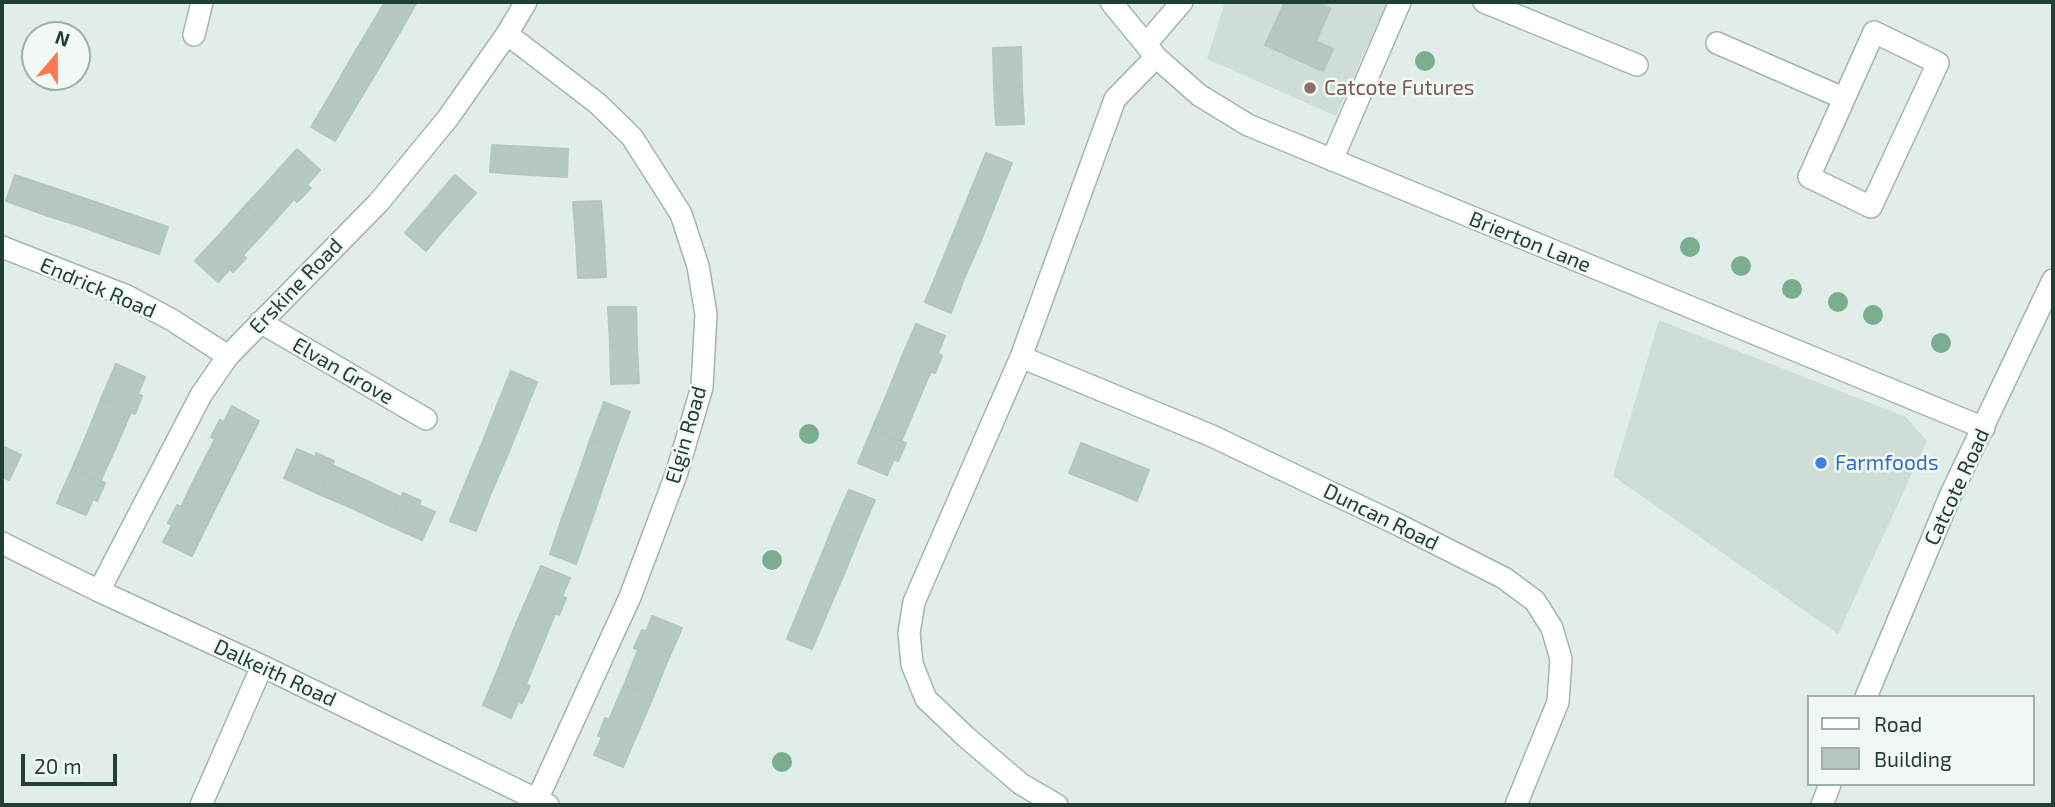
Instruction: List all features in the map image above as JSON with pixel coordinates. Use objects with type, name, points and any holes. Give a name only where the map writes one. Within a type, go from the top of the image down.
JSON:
[{"type":"street","name":"Erskine Road","points":[[99,591],[201,395],[228,356],[379,202],[448,118],[526,2]]},
{"type":"street","name":"Brierton Lane","points":[[1111,2],[1151,51],[1199,95],[1248,125],[1984,428]]},
{"type":"street","points":[[1057,805],[1021,784],[926,699],[912,664],[909,633],[914,602],[1021,357],[1115,99],[1151,51],[1182,2]]},
{"type":"street","points":[[1332,160],[1401,2]]},
{"type":"street","points":[[1484,2],[1636,65]]},
{"type":"street","points":[[194,35],[196,3]]},
{"type":"street","points":[[1874,32],[1938,63],[1871,207],[1809,177],[1843,98],[1874,32]]},
{"type":"street","name":"Elgin Road","points":[[507,34],[597,103],[632,137],[681,214],[698,266],[706,314],[702,387],[677,472],[630,597],[542,803]]},
{"type":"street","points":[[1717,43],[1843,98]]},
{"type":"street","name":"Endrick Road","points":[[2,247],[127,296],[172,320],[228,356]]},
{"type":"street","name":"Catcote Road","points":[[1867,695],[1951,494],[2053,279]]},
{"type":"street","name":"Elvan Grove","points":[[260,322],[426,419]]},
{"type":"street","name":"Duncan Road","points":[[1021,357],[1212,436],[1504,578],[1535,601],[1552,628],[1561,659],[1558,702],[1516,805]]},
{"type":"street","name":"Dalkeith Road","points":[[2,543],[542,803]]},
{"type":"street","points":[[201,805],[261,666]]},
{"type":"street","points":[[1822,805],[1829,786]]},
{"type":"shaded area","name":"Catcote Futures","points":[[1225,2],[1387,2],[1336,116],[1207,59]]},
{"type":"shaded area","points":[[1659,320],[1906,417],[1927,441],[1838,634],[1613,476]]},
{"type":"building","points":[[385,2],[417,2],[397,37],[373,22]]},
{"type":"building","points":[[1285,2],[1315,2],[1330,9],[1316,41],[1333,49],[1323,71],[1265,45]]},
{"type":"building","points":[[373,22],[397,37],[377,71],[352,57]]},
{"type":"building","points":[[1021,47],[1022,86],[994,87],[993,48]]},
{"type":"building","points":[[352,57],[377,71],[356,106],[332,92]]},
{"type":"building","points":[[1022,86],[1024,124],[996,125],[994,87]]},
{"type":"building","points":[[332,92],[356,106],[335,141],[311,127]]},
{"type":"building","points":[[492,145],[530,147],[529,175],[490,172]]},
{"type":"building","points":[[530,147],[568,149],[567,177],[529,175]]},
{"type":"building","points":[[297,149],[320,170],[307,185],[311,188],[297,202],[271,178]]},
{"type":"building","points":[[986,153],[1012,163],[997,200],[971,190]]},
{"type":"building","points":[[15,175],[54,188],[45,215],[6,201]]},
{"type":"building","points":[[455,175],[476,193],[450,222],[430,204]]},
{"type":"building","points":[[271,178],[294,199],[269,227],[245,206]]},
{"type":"building","points":[[54,188],[92,201],[83,227],[45,215]]},
{"type":"building","points":[[971,190],[997,200],[982,238],[956,227]]},
{"type":"building","points":[[92,201],[130,214],[121,241],[83,227]]},
{"type":"building","points":[[601,201],[604,239],[576,241],[573,202]]},
{"type":"building","points":[[430,204],[450,222],[426,251],[405,233]]},
{"type":"building","points":[[245,206],[269,227],[243,255],[220,234]]},
{"type":"building","points":[[130,214],[168,227],[159,254],[121,241]]},
{"type":"building","points":[[956,227],[982,238],[966,274],[941,264]]},
{"type":"building","points":[[220,234],[246,258],[233,272],[230,269],[218,282],[195,261]]},
{"type":"building","points":[[604,239],[606,277],[578,278],[576,241]]},
{"type":"building","points":[[941,264],[966,274],[951,313],[925,302]]},
{"type":"building","points":[[608,307],[636,307],[637,345],[610,346]]},
{"type":"building","points":[[916,324],[945,336],[938,353],[942,356],[935,373],[901,359]]},
{"type":"building","points":[[637,345],[639,383],[611,384],[610,346]]},
{"type":"building","points":[[901,359],[931,371],[916,406],[887,394]]},
{"type":"building","points":[[116,364],[145,377],[138,394],[142,396],[135,414],[101,399]]},
{"type":"building","points":[[511,371],[537,382],[522,419],[496,408]]},
{"type":"building","points":[[887,394],[916,406],[901,442],[872,429]]},
{"type":"building","points":[[101,399],[131,412],[116,447],[87,434]]},
{"type":"building","points":[[604,402],[630,412],[616,449],[590,440]]},
{"type":"building","points":[[232,406],[259,421],[243,453],[211,437],[220,420],[224,422]]},
{"type":"building","points":[[496,408],[522,419],[507,456],[481,446]]},
{"type":"building","points":[[872,429],[906,443],[898,461],[894,459],[887,475],[858,463]]},
{"type":"building","points":[[87,434],[116,447],[100,482],[72,469]]},
{"type":"building","points":[[215,439],[243,453],[226,487],[197,474]]},
{"type":"building","points":[[590,440],[616,449],[603,487],[577,478]]},
{"type":"building","points":[[1081,443],[1114,456],[1102,486],[1069,473]]},
{"type":"building","points":[[2,446],[21,455],[9,480],[2,477]]},
{"type":"building","points":[[481,446],[507,456],[491,493],[466,482]]},
{"type":"building","points":[[297,449],[334,461],[319,494],[284,478]]},
{"type":"building","points":[[1114,456],[1149,470],[1137,501],[1102,486]]},
{"type":"building","points":[[332,465],[367,481],[354,509],[319,494]]},
{"type":"building","points":[[72,469],[105,483],[97,501],[93,499],[86,515],[57,503]]},
{"type":"building","points":[[197,474],[226,487],[209,521],[181,507]]},
{"type":"building","points":[[577,478],[603,487],[590,525],[563,515]]},
{"type":"building","points":[[367,481],[401,497],[388,525],[354,509]]},
{"type":"building","points":[[466,482],[491,493],[476,531],[450,521]]},
{"type":"building","points":[[849,490],[875,500],[859,537],[833,526]]},
{"type":"building","points":[[403,493],[421,501],[419,505],[435,512],[422,540],[388,525]]},
{"type":"building","points":[[177,505],[209,521],[192,556],[163,542],[172,525],[168,523]]},
{"type":"building","points":[[563,515],[590,525],[576,564],[550,554]]},
{"type":"building","points":[[833,526],[859,537],[844,574],[818,564]]},
{"type":"building","points":[[818,564],[844,574],[828,611],[803,600]]},
{"type":"building","points":[[541,566],[570,578],[562,596],[566,598],[559,615],[526,601]]},
{"type":"building","points":[[803,600],[828,611],[812,649],[787,639]]},
{"type":"building","points":[[526,601],[555,614],[541,648],[511,636]]},
{"type":"building","points":[[652,616],[682,628],[667,662],[634,648],[642,630],[646,632]]},
{"type":"building","points":[[511,636],[541,648],[526,684],[497,672]]},
{"type":"building","points":[[638,650],[667,662],[653,697],[624,685]]},
{"type":"building","points":[[497,672],[530,686],[522,703],[518,702],[511,718],[483,705]]},
{"type":"building","points":[[624,685],[653,697],[638,732],[609,720]]},
{"type":"building","points":[[605,718],[638,732],[623,767],[594,755],[602,737],[598,736]]},
{"type":"place","name":"Catcote Futures","points":[[1310,88]]},
{"type":"place","name":"Farmfoods","points":[[1821,463]]}]
